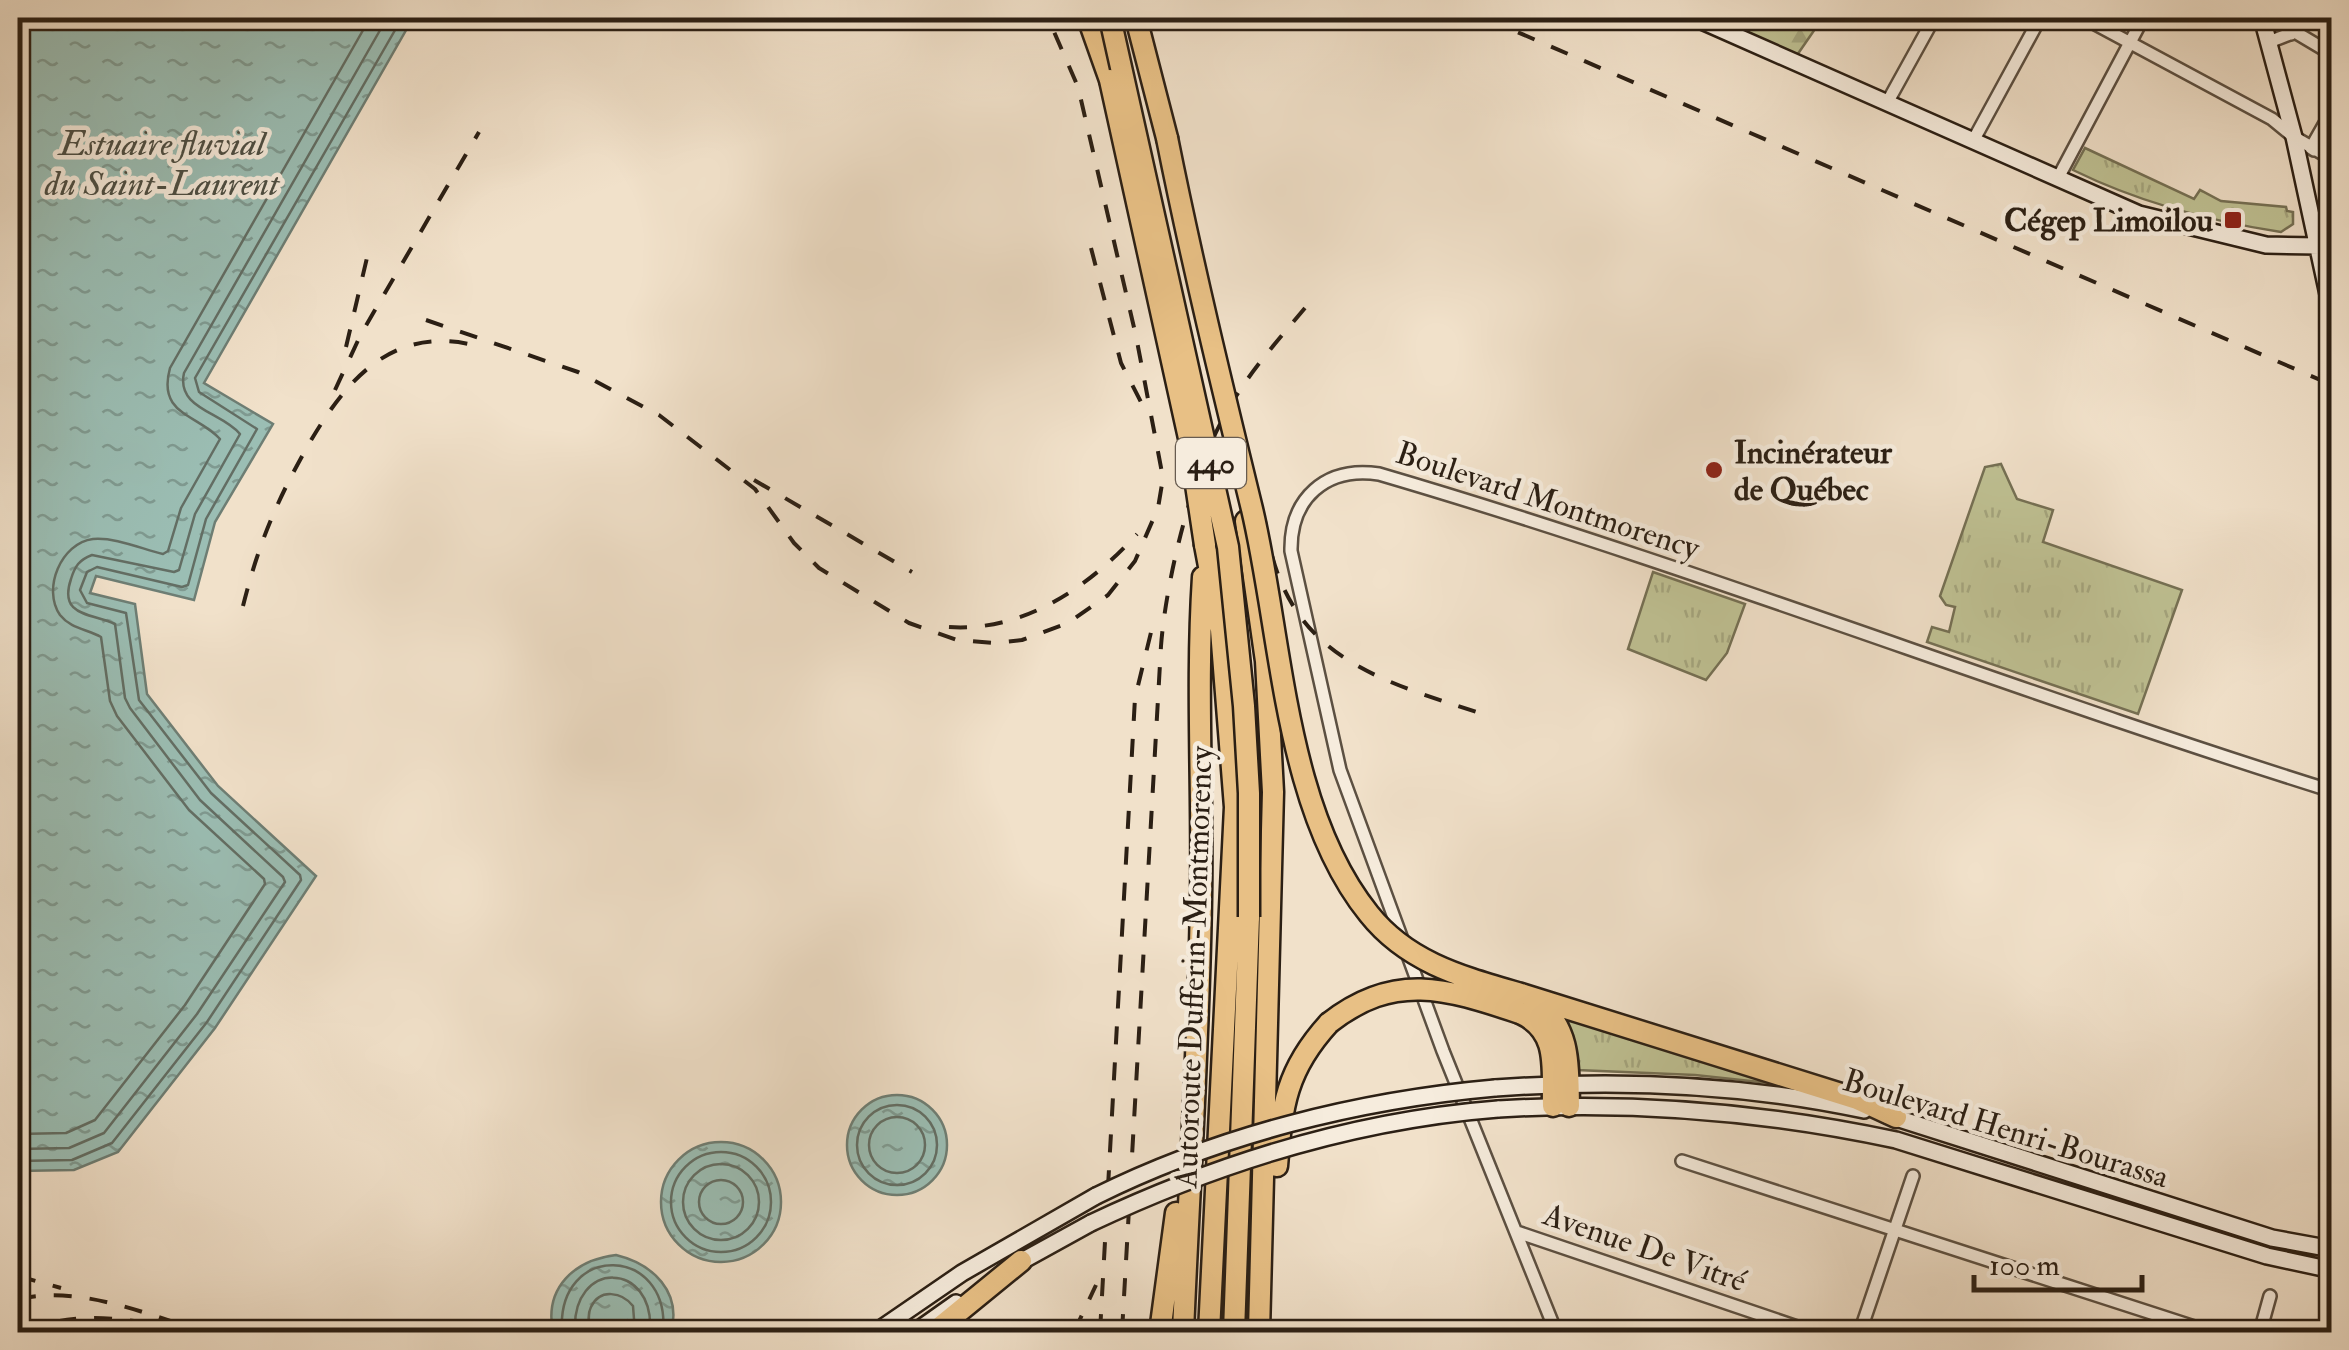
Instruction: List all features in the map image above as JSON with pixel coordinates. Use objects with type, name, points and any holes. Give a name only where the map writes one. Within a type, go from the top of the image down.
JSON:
[{"type":"highway","points":[[1088,18],[1110,80]]},
{"type":"highway","name":"Autoroute Dufferin-Montmorency","points":[[1096,18],[1189,438],[1221,630],[1235,807],[1249,917],[1209,1332]]},
{"type":"highway","name":"Autoroute Dufferin-Montmorency","points":[[1110,18],[1228,547],[1244,706],[1249,917],[1234,1332]]},
{"type":"highway","points":[[1136,18],[1252,512],[1289,719],[1312,797],[1343,874],[1382,929],[1417,957],[1459,976],[1523,1001],[1857,1098],[1896,1117]]},
{"type":"highway","points":[[1147,18],[1167,138]]},
{"type":"highway","points":[[1237,455],[1266,662],[1273,792],[1249,917],[1261,1332]]},
{"type":"highway","points":[[1183,1332],[1201,916],[1198,649],[1206,545]]},
{"type":"highway","points":[[1261,1332],[1282,1108],[1298,1061],[1328,1023],[1366,999],[1410,988],[1523,1001],[1551,1045],[1561,1106]]},
{"type":"highway","points":[[1160,1332],[1195,1037]]},
{"type":"highway","points":[[934,1332],[1020,1261]]},
{"type":"main road","points":[[1695,18],[2139,214],[2266,245],[2325,245]]},
{"type":"main road","points":[[2262,18],[2325,245],[2332,312]]},
{"type":"main road","name":"Boulevard Henri-Bourassa","points":[[876,1332],[962,1273],[1096,1196],[1156,1169],[1280,1128],[1411,1098],[1560,1083],[1738,1089],[1896,1117],[2272,1238],[2332,1250]]},
{"type":"main road","name":"Boulevard Henri-Bourassa","points":[[915,1332],[1020,1261],[1091,1223],[1166,1190],[1268,1154],[1351,1132],[1498,1109],[1561,1106],[1712,1112],[1815,1124],[1882,1137],[2267,1256],[2332,1270]]},
{"type":"street","points":[[1887,103],[1934,18]]},
{"type":"street","points":[[1973,140],[2040,18]]},
{"type":"street","points":[[2084,18],[2272,120],[2332,159]]},
{"type":"street","points":[[2058,178],[2143,18]]},
{"type":"street","points":[[2269,42],[2295,32],[2304,18]]},
{"type":"street","points":[[2295,32],[2332,54]]},
{"type":"street","points":[[2311,148],[2332,112]]},
{"type":"street","name":"Boulevard Montmorency","points":[[1556,1332],[1398,934],[1330,733],[1290,552],[1290,530],[1303,502],[1328,480],[1350,473],[1379,474],[1530,518],[2187,745],[2332,790]]},
{"type":"street","points":[[1682,1161],[2210,1332]]},
{"type":"street","points":[[1860,1332],[1913,1176]]},
{"type":"street","name":"Avenue De Vitré","points":[[1517,1232],[1812,1332]]},
{"type":"street","points":[[2260,1332],[2270,1296]]},
{"type":"green space","points":[[1741,18],[1822,19],[1795,58],[1739,27]]},
{"type":"green space","points":[[2085,148],[2194,199],[2200,190],[2221,201],[2286,207],[2293,212],[2293,224],[2281,232],[2254,227],[2174,209],[2123,192],[2073,170]]},
{"type":"green space","points":[[2001,464],[2017,499],[2053,510],[2043,542],[2182,590],[2138,714],[1927,642],[1932,627],[1949,632],[1955,607],[1946,605],[1940,596],[1985,467]]},
{"type":"green space","points":[[1653,572],[1745,604],[1727,653],[1706,680],[1628,649]]},
{"type":"green space","points":[[1559,1008],[1770,1076],[1769,1083],[1577,1070]]},
{"type":"water","name":"Estuaire fluvial du Saint-Laurent","points":[[18,18],[413,18],[204,383],[273,424],[215,522],[194,600],[96,576],[90,593],[135,604],[147,694],[218,786],[316,876],[215,1028],[118,1152],[74,1170],[18,1171]]},
{"type":"water","points":[[897,1095],[916,1098],[933,1109],[944,1126],[944,1164],[933,1181],[916,1192],[897,1195],[878,1192],[861,1181],[850,1164],[847,1145],[850,1126],[861,1109],[878,1098]]},
{"type":"water","points":[[721,1142],[744,1146],[764,1159],[777,1179],[781,1202],[777,1225],[764,1245],[744,1258],[721,1262],[698,1258],[678,1245],[665,1225],[661,1202],[665,1179],[678,1159],[698,1146]]},
{"type":"water","points":[[616,1255],[642,1265],[662,1282],[672,1304],[671,1332],[553,1332],[553,1302],[565,1279],[587,1263]]},
{"type":"railway","points":[[426,320],[578,372],[659,415],[755,489],[794,543],[819,568],[909,623],[957,640],[994,643],[1022,640],[1068,623],[1108,595],[1135,561],[1158,508],[1163,478],[1136,336],[1078,87],[1048,18]]},
{"type":"railway","points":[[1485,18],[2332,385]]},
{"type":"railway","points":[[335,390],[361,334],[479,132]]},
{"type":"railway","points":[[346,347],[370,245]]},
{"type":"railway","points":[[1091,248],[1121,363],[1144,408]]},
{"type":"railway","points":[[1122,1332],[1161,646],[1168,590],[1182,528],[1213,439],[1244,384],[1314,297]]},
{"type":"railway","points":[[243,606],[279,503],[310,442],[355,380],[393,352],[416,344],[469,344]]},
{"type":"railway","points":[[754,480],[912,572]]},
{"type":"railway","points":[[1265,521],[1275,567],[1292,603],[1313,632],[1340,655],[1371,673],[1486,715]]},
{"type":"railway","points":[[949,627],[977,627],[1029,614],[1098,572],[1137,534]]},
{"type":"railway","points":[[1100,1332],[1135,698],[1154,620]]},
{"type":"railway","points":[[18,1276],[61,1288]]},
{"type":"railway","points":[[1074,1332],[1096,1285]]},
{"type":"railway","points":[[18,1299],[89,1299],[205,1332]]},
{"type":"railway","points":[[24,1332],[78,1319],[134,1321]]},
{"type":"place","name":"Cégep Limoilou","points":[[2233,220]]},
{"type":"place","name":"Incinérateur de Québec","points":[[1714,470]]}]
